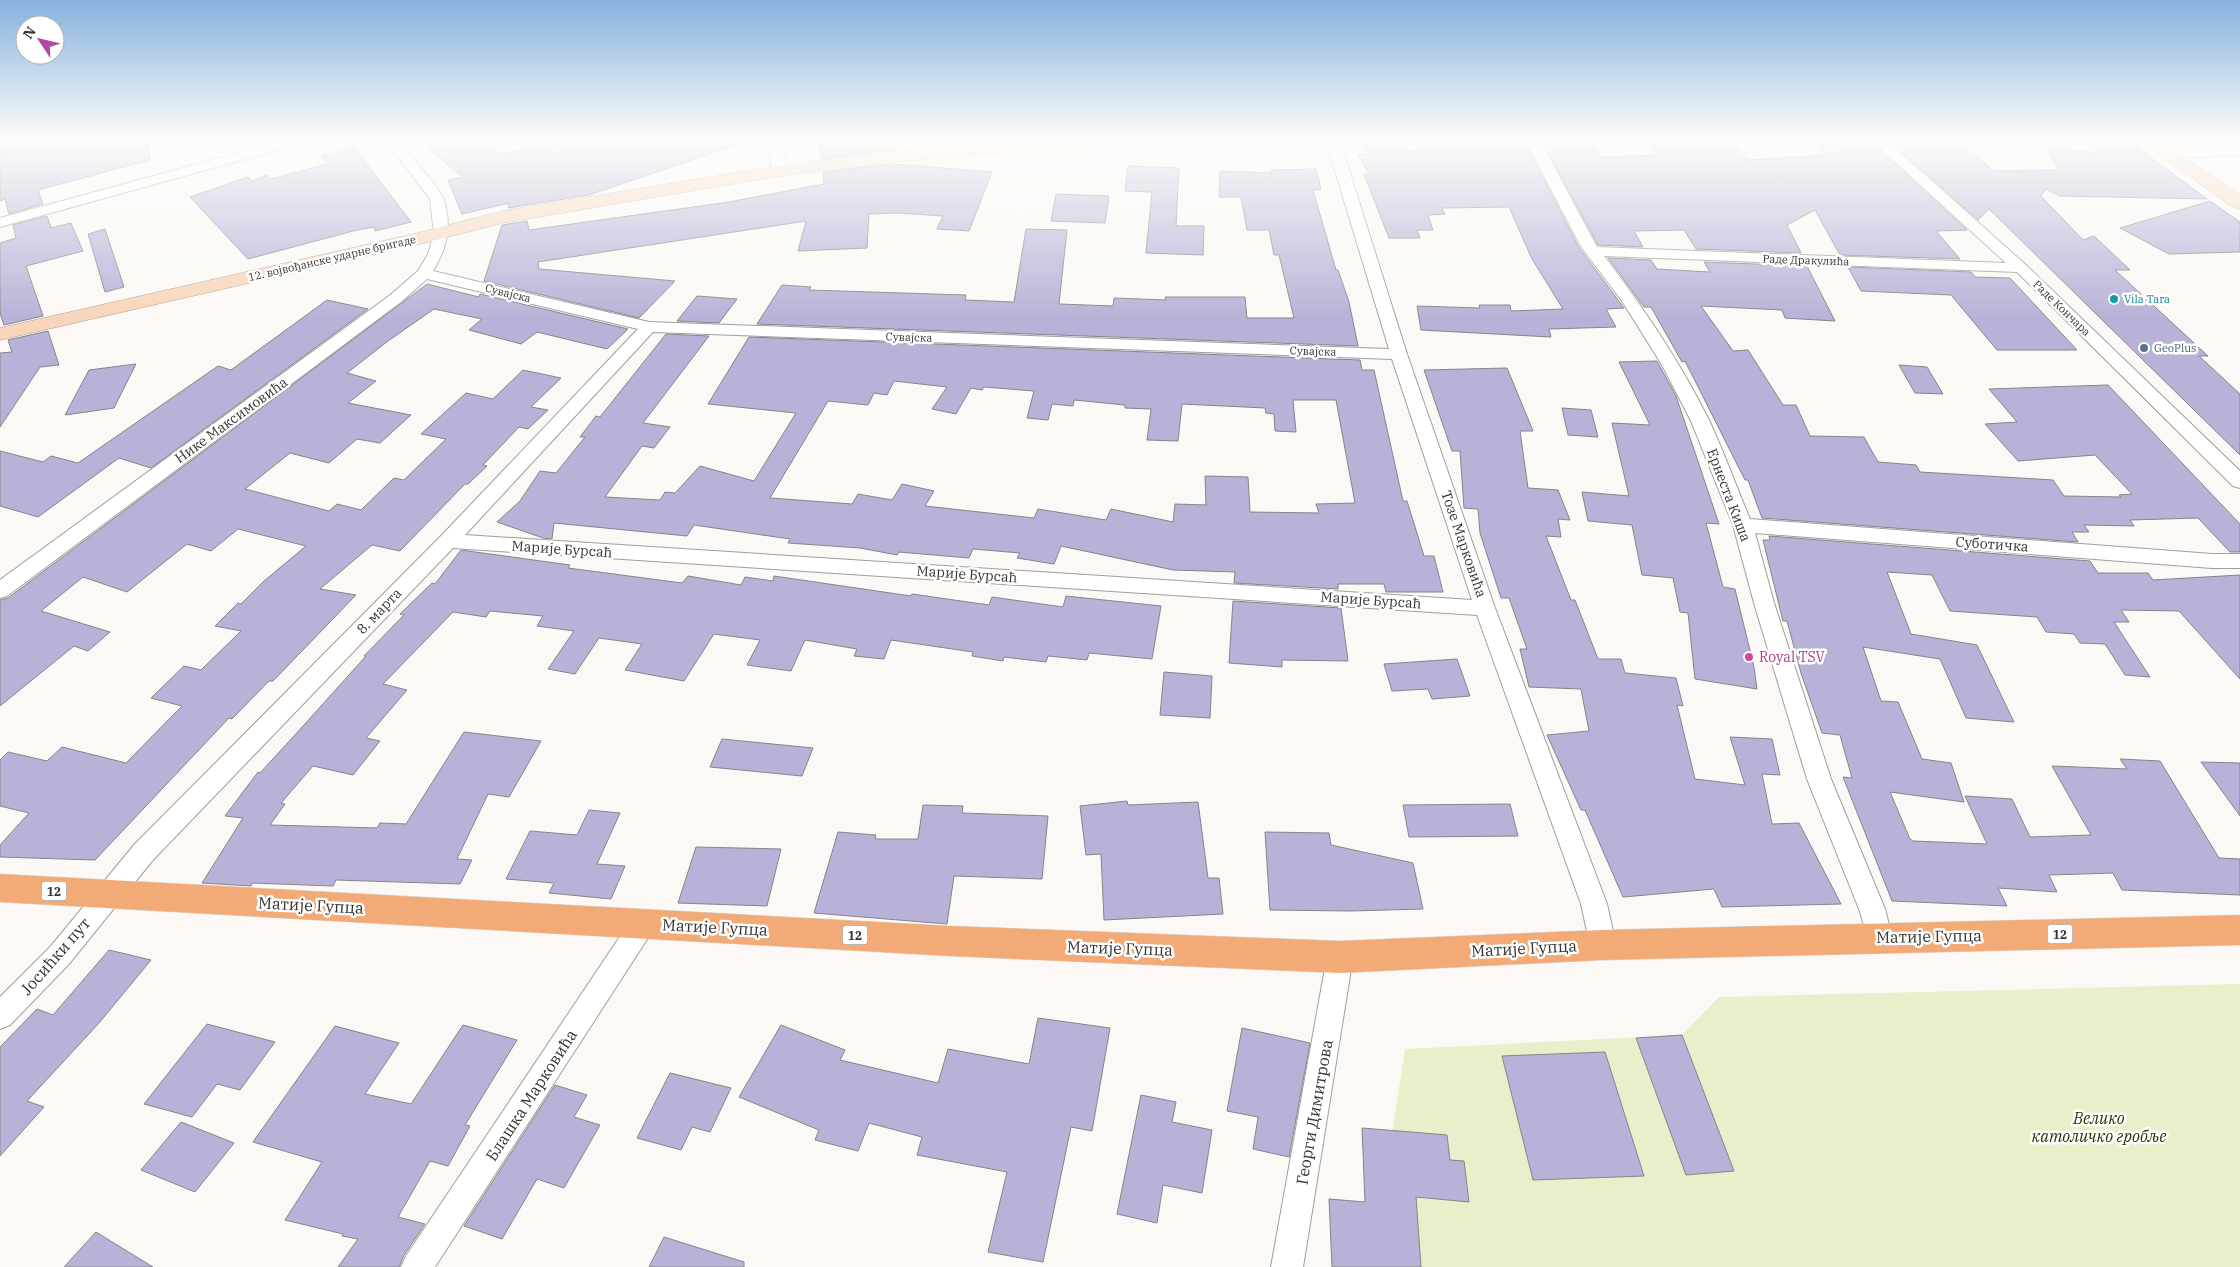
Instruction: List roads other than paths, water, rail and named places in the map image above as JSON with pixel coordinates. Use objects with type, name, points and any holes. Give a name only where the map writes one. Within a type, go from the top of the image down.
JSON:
[{"type":"main road","name":"12. војвођанске ударне бригаде","points":[[0,334],[440,233],[502,217],[604,200]]},
{"type":"main road","name":"Матије Гупца","points":[[0,888],[644,922],[950,941],[1340,957],[1603,945],[1879,937],[2240,930]]},
{"type":"street","points":[[0,223],[82,200]]},
{"type":"street","name":"Нике Максимовића","points":[[0,591],[395,299],[424,274],[436,254],[440,233],[437,200]]},
{"type":"street","name":"Тозе Марковића","points":[[1352,200],[1399,354],[1485,608],[1594,904],[1603,945]]},
{"type":"street","name":"Ернеста Киша","points":[[1565,200],[1592,251],[1629,299],[1672,365],[1700,421],[1743,526],[1764,603],[1819,779],[1872,909],[1879,937]]},
{"type":"street","name":"Раде Кончара","points":[[1945,200],[2020,268],[2240,482]]},
{"type":"street","name":"Раде Дракулића","points":[[1592,251],[2020,268]]},
{"type":"street","name":"Сувајска","points":[[424,274],[482,286],[649,327],[1399,354]]},
{"type":"street","name":"8. марта","points":[[108,894],[143,854],[448,541],[649,327]]},
{"type":"street","name":"Суботичка","points":[[1743,526],[2212,561],[2240,561]]},
{"type":"street","name":"Марије Бурсаћ","points":[[448,541],[1485,608]]},
{"type":"street","name":"Јосићки пут","points":[[0,1016],[60,955],[108,894]]},
{"type":"street","name":"Блашка Марковића","points":[[417,1267],[644,922]]},
{"type":"street","name":"Георги Димитрова","points":[[1288,1267],[1340,957]]},
{"type":"place","name":"Vila Tara","points":[[2114,299]]},
{"type":"place","name":"GeoPlus","points":[[2144,348]]},
{"type":"place","name":"Royal TSV","points":[[1749,657]]},
{"type":"park label","name":"Велико католичко гробље","points":[[2099,1127]]}]
